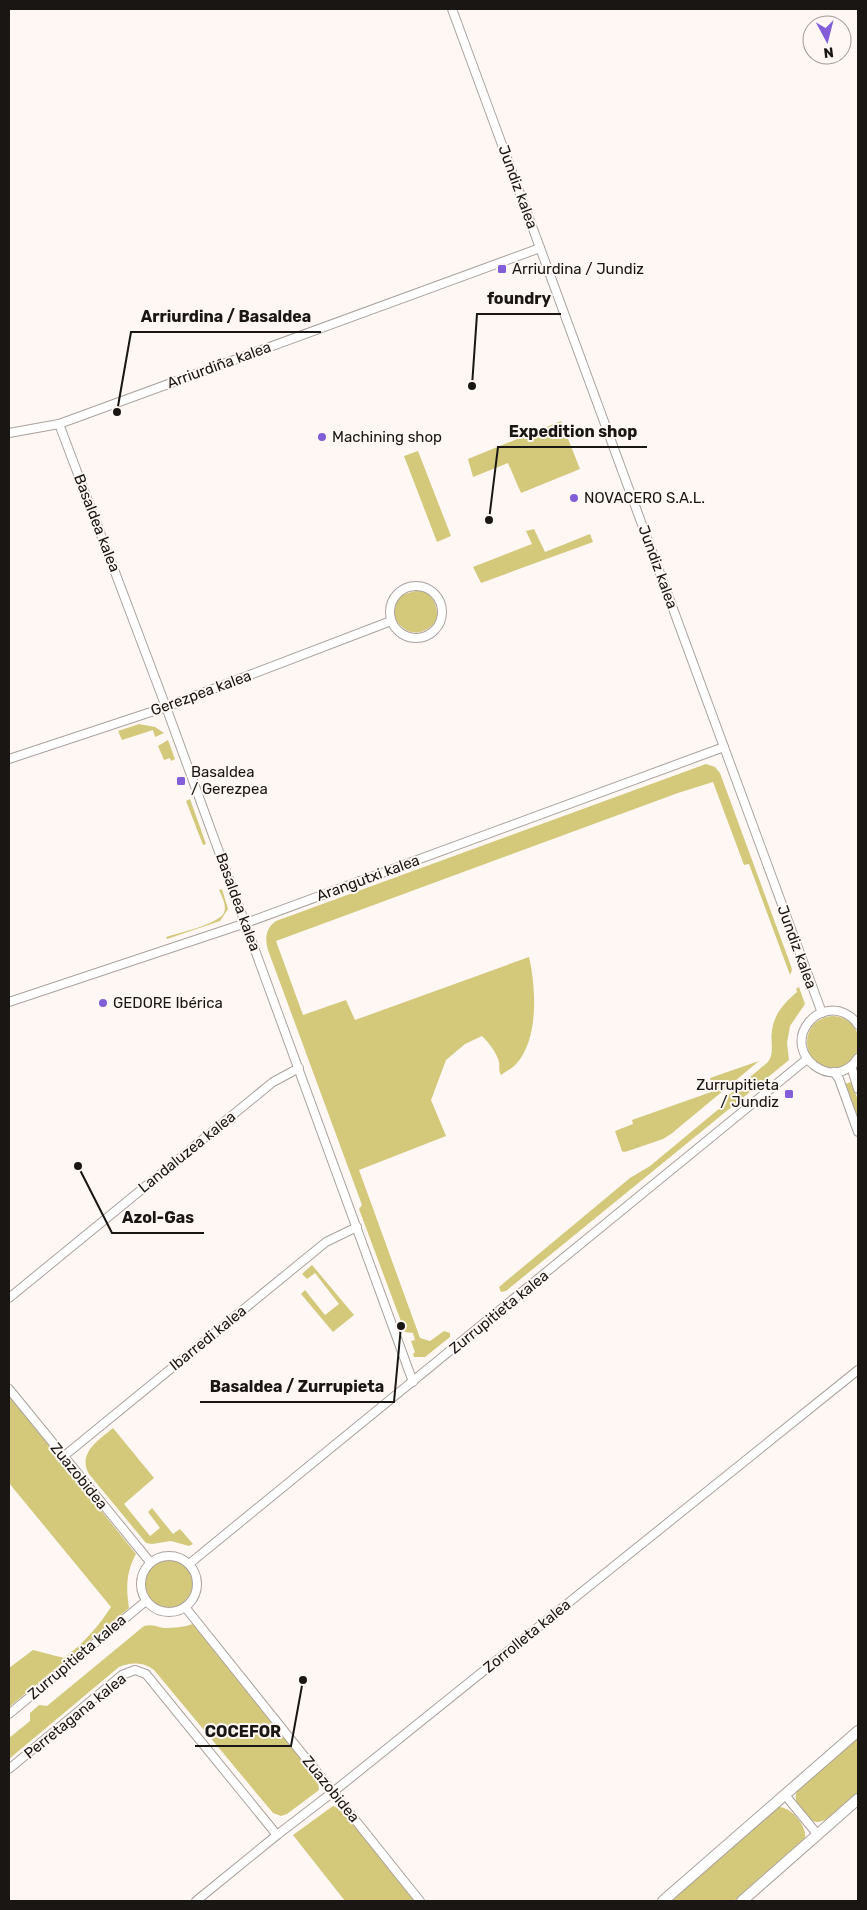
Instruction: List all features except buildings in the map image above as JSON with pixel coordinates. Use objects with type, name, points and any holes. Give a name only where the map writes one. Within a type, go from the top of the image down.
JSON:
[{"type":"street","name":"Jundiz kalea","points":[[452,9],[822,1012]]},
{"type":"street","name":"Arriurdiña kalea","points":[[9,432],[59,424],[540,248]]},
{"type":"street","name":"Basaldea kalea","points":[[59,424],[246,923],[413,1382]]},
{"type":"street","points":[[424,587],[432,591],[439,599],[442,608],[442,618],[432,634],[423,638],[413,639],[404,636],[396,630],[391,621],[389,612],[391,602],[404,588],[424,587]]},
{"type":"street","name":"Gerezpea kalea","points":[[9,759],[166,707],[391,621]]},
{"type":"street","name":"Arangutxi kalea","points":[[9,1002],[246,923],[724,747]]},
{"type":"street","points":[[858,1022],[844,1013],[822,1012],[810,1020],[803,1032],[802,1046],[807,1059],[819,1069],[834,1072],[851,1066],[858,1058]]},
{"type":"street","name":"Zurrupitieta kalea","points":[[189,1564],[807,1059]]},
{"type":"street","points":[[851,1066],[858,1089]]},
{"type":"street","name":"Landaluzea kalea","points":[[9,1298],[274,1082],[299,1068]]},
{"type":"street","points":[[834,1072],[858,1132]]},
{"type":"street","name":"Ibarredi kalea","points":[[64,1456],[326,1242],[340,1233],[357,1227]]},
{"type":"street","name":"Zorrolleta kalea","points":[[196,1901],[858,1370]]},
{"type":"street","name":"Zuazobidea","points":[[9,1389],[150,1562]]},
{"type":"street","points":[[170,1555],[189,1564],[194,1570],[197,1583],[194,1596],[185,1607],[168,1612],[152,1607],[146,1601],[140,1588],[140,1581],[145,1568],[150,1562],[170,1555]]},
{"type":"street","name":"Zurrupitieta kalea","points":[[9,1714],[146,1601]]},
{"type":"street","name":"Zuazobidea","points":[[185,1607],[420,1901]]},
{"type":"street","name":"Perretagana kalea","points":[[9,1769],[122,1675],[135,1670],[146,1674],[277,1835]]},
{"type":"street","points":[[663,1901],[858,1731]]},
{"type":"street","points":[[785,1796],[818,1835]]},
{"type":"street","points":[[742,1901],[858,1799]]},
{"type":"shaded area","points":[[561,421],[580,469],[521,493],[508,463],[473,477],[468,459]]},
{"type":"shaded area","points":[[418,451],[451,536],[437,542],[404,456]]},
{"type":"shaded area","points":[[534,529],[545,552],[590,534],[593,542],[481,583],[473,567],[532,544],[526,531]]},
{"type":"shaded area","points":[[419,590],[432,598],[437,611],[437,622],[425,630],[414,632],[405,629],[394,619],[399,598]]},
{"type":"shaded area","points":[[139,724],[155,727],[164,733],[155,737],[153,730],[122,740],[118,731]]},
{"type":"shaded area","points":[[168,740],[175,759],[171,761],[170,758],[164,760],[158,746]]},
{"type":"shaded area","points":[[706,764],[715,767],[720,773],[791,966],[790,975],[749,864],[744,865],[713,782],[678,793],[276,941],[303,1015],[346,1000],[355,1020],[529,957],[533,983],[534,1012],[529,1040],[517,1063],[501,1075],[496,1055],[482,1036],[465,1044],[446,1060],[431,1100],[446,1136],[359,1170],[420,1338],[430,1341],[444,1331],[450,1333],[450,1337],[425,1357],[414,1357],[413,1354],[415,1352],[411,1341],[415,1340],[413,1333],[405,1332],[359,1209],[362,1205],[268,950],[266,938],[268,931],[276,921]]},
{"type":"shaded area","points":[[190,799],[206,844],[203,845],[186,801]]},
{"type":"shaded area","points":[[222,889],[228,909],[220,921],[167,939],[166,937],[198,928],[220,917],[225,910],[224,901],[219,890]]},
{"type":"shaded area","points":[[799,987],[805,1004],[790,1026],[787,1043],[789,1060],[506,1291],[501,1292],[499,1287],[630,1178],[650,1166],[726,1103],[724,1099],[768,1062],[771,1055],[775,1019],[780,1009],[797,992],[796,989]]},
{"type":"shaded area","points":[[828,1016],[838,1016],[847,1020],[855,1028],[859,1042],[855,1056],[847,1064],[838,1068],[828,1068],[819,1064],[811,1056],[807,1047],[807,1037],[811,1028],[819,1020]]},
{"type":"shaded area","points":[[759,1061],[671,1134],[663,1139],[628,1151],[622,1151],[615,1131],[633,1124],[632,1120],[714,1091],[710,1078]]},
{"type":"shaded area","points":[[851,1082],[858,1100],[858,1122],[845,1084]]},
{"type":"shaded area","points":[[312,1265],[354,1315],[333,1332],[301,1294],[305,1290],[325,1315],[339,1304],[315,1273],[307,1279],[302,1274]]},
{"type":"shaded area","points":[[9,1396],[136,1554],[130,1567],[128,1580],[129,1608],[9,1707],[9,1668],[33,1650],[64,1658],[90,1635],[111,1607],[9,1483]]},
{"type":"shaded area","points":[[113,1428],[154,1478],[124,1504],[150,1536],[160,1528],[148,1512],[152,1508],[173,1534],[180,1529],[193,1544],[189,1546],[171,1541],[146,1543],[89,1474],[86,1466],[88,1453],[96,1442]]},
{"type":"shaded area","points":[[169,1560],[178,1562],[186,1567],[191,1575],[193,1584],[191,1593],[186,1601],[178,1606],[169,1608],[160,1606],[152,1601],[147,1593],[145,1584],[147,1575],[152,1567],[160,1562]]},
{"type":"shaded area","points":[[193,1624],[318,1780],[319,1790],[287,1814],[281,1816],[273,1813],[154,1670],[141,1664],[128,1664],[119,1667],[9,1759],[9,1738],[30,1721],[30,1713],[39,1705],[47,1706],[144,1626],[152,1625],[167,1628]]},
{"type":"shaded area","points":[[858,1735],[858,1792],[843,1807],[824,1821],[813,1821],[797,1802],[796,1794],[798,1788]]},
{"type":"shaded area","points":[[333,1806],[342,1810],[415,1901],[345,1901],[293,1835]]},
{"type":"shaded area","points":[[779,1807],[788,1810],[797,1818],[805,1833],[805,1838],[734,1901],[668,1901]]},
{"type":"place","name":"Arriurdina / Jundiz","points":[[502,269]]},
{"type":"place","name":"foundry","points":[[472,386]]},
{"type":"place","name":"Arriurdina / Basaldea","points":[[117,412]]},
{"type":"place","name":"Machining shop","points":[[322,437]]},
{"type":"place","name":"NOVACERO S.A.L.","points":[[574,498]]},
{"type":"place","name":"Expedition shop","points":[[489,520]]},
{"type":"place","name":"Basaldea / Gerezpea","points":[[181,781]]},
{"type":"place","name":"GEDORE Ibérica","points":[[103,1003]]},
{"type":"place","name":"Zurrupitieta / Jundiz","points":[[789,1094]]},
{"type":"place","name":"Azol-Gas","points":[[78,1166]]},
{"type":"place","name":"Basaldea / Zurrupieta","points":[[401,1326]]},
{"type":"place","name":"COCEFOR","points":[[303,1680]]}]
